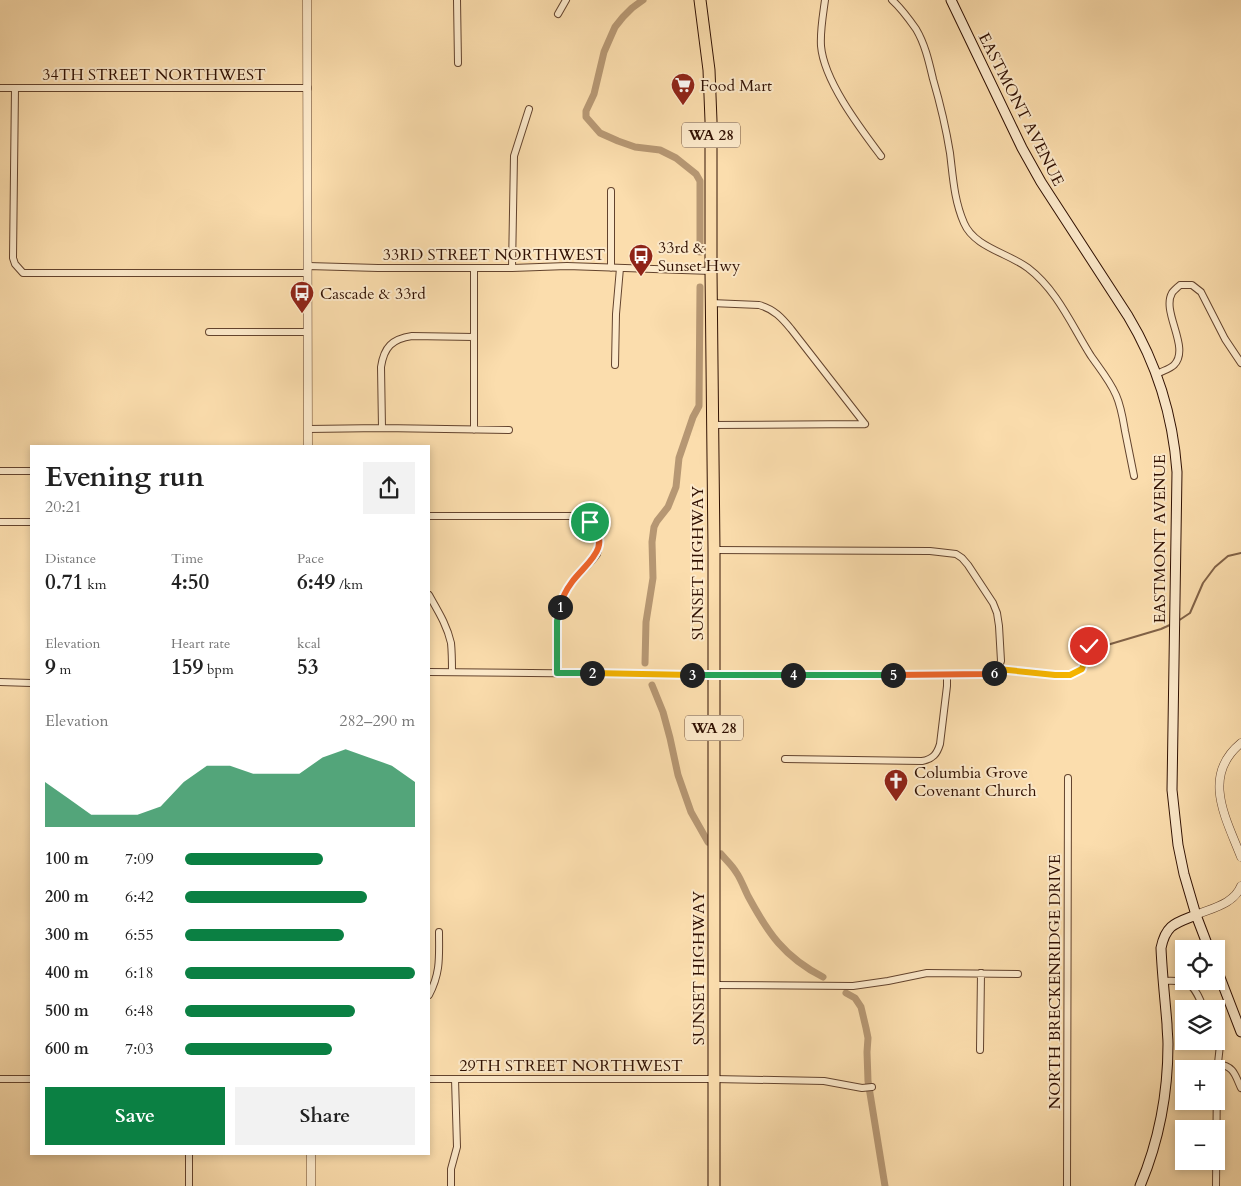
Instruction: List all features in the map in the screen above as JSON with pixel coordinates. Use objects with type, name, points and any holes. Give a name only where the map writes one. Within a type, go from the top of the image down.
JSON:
[{"type":"highway","name":"SUNSET HIGHWAY","points":[[700,0],[710,97],[714,550],[714,1186]]},
{"type":"main road","name":"EASTMONT AVENUE","points":[[951,0],[1037,176],[1134,327],[1157,374],[1168,411],[1177,472],[1172,790],[1178,845],[1184,874],[1206,940]]},
{"type":"main road","points":[[1140,1186],[1153,1149],[1164,1106],[1168,1042],[1161,948],[1163,936],[1176,923],[1196,915]]},
{"type":"main road","points":[[1225,990],[1241,1032]]},
{"type":"street","points":[[307,0],[308,445]]},
{"type":"street","points":[[457,0],[458,63]]},
{"type":"street","points":[[558,14],[566,0]]},
{"type":"street","points":[[825,0],[821,47],[827,70],[860,127],[881,156]]},
{"type":"street","points":[[892,0],[916,30],[928,56],[943,114],[950,153],[952,182],[965,225],[978,241],[1027,267],[1043,281],[1058,301],[1116,395],[1122,415],[1134,476]]},
{"type":"street","name":"34TH STREET NORTHWEST","points":[[0,88],[308,88]]},
{"type":"street","name":"33RD STREET NORTHWEST","points":[[15,88],[13,258],[24,273],[567,266],[711,270]]},
{"type":"street","points":[[512,268],[514,156],[529,109]]},
{"type":"street","points":[[611,191],[611,268]]},
{"type":"street","points":[[474,268],[474,430]]},
{"type":"street","points":[[615,365],[616,314],[620,268]]},
{"type":"street","points":[[1157,374],[1174,365],[1179,356],[1169,304],[1172,292],[1180,284],[1192,285],[1201,292],[1224,339],[1241,363]]},
{"type":"street","points":[[711,303],[766,307],[779,315],[792,329],[865,424],[712,425]]},
{"type":"street","points":[[208,332],[308,332]]},
{"type":"street","points":[[382,428],[382,359],[386,350],[395,341],[412,336],[474,337]]},
{"type":"street","points":[[308,429],[509,430]]},
{"type":"street","points":[[0,471],[30,471]]},
{"type":"street","points":[[430,516],[576,516],[585,519],[593,526],[599,537],[596,554],[566,590],[558,613],[557,673]]},
{"type":"street","points":[[0,522],[30,522]]},
{"type":"street","points":[[430,672],[947,675],[987,674],[994,673],[998,669],[1001,661],[1000,626],[997,613],[993,603],[968,565],[956,554],[930,551],[714,550]]},
{"type":"street","points":[[430,597],[448,631],[451,644],[452,672]]},
{"type":"street","points":[[998,669],[1070,675],[1082,669],[1089,646]]},
{"type":"street","points":[[785,759],[929,760],[934,756],[940,744],[947,675]]},
{"type":"street","points":[[0,682],[30,683]]},
{"type":"street","points":[[1241,743],[1229,755],[1223,768],[1218,792],[1223,811],[1241,857]]},
{"type":"street","name":"NORTH BRECKENRIDGE DRIVE","points":[[1067,1186],[1068,778]]},
{"type":"street","points":[[1196,915],[1231,900],[1237,895],[1241,886]]},
{"type":"street","points":[[430,993],[438,975],[439,932]]},
{"type":"street","points":[[714,985],[853,986],[927,973],[1018,974]]},
{"type":"street","points":[[980,1050],[981,973]]},
{"type":"street","points":[[1163,981],[1177,980],[1188,984],[1194,988],[1200,1000]]},
{"type":"street","points":[[1225,1065],[1232,1069],[1241,1088]]},
{"type":"street","points":[[0,1079],[30,1079]]},
{"type":"street","name":"29TH STREET NORTHWEST","points":[[430,1079],[714,1079],[824,1081],[862,1088],[872,1087]]},
{"type":"street","points":[[451,1186],[451,1169],[457,1148],[455,1079]]},
{"type":"street","points":[[1216,1186],[1217,1110]]},
{"type":"street","points":[[189,1155],[189,1186]]},
{"type":"street","points":[[310,1155],[311,1186]]},
{"type":"waterway","points":[[643,0],[632,8],[615,27],[604,52],[594,94],[586,111],[586,117],[600,133],[635,147],[660,150],[676,158],[696,174],[700,181],[700,252]]},
{"type":"waterway","points":[[645,663],[646,622],[653,578],[652,542],[654,527],[668,507],[676,487],[679,458],[693,417],[699,406],[700,287]]},
{"type":"waterway","points":[[1178,621],[1190,613],[1203,583],[1215,567],[1228,556],[1241,553]]},
{"type":"waterway","points":[[1097,648],[1172,624]]},
{"type":"waterway","points":[[652,685],[663,712],[678,775],[691,812],[708,842]]},
{"type":"waterway","points":[[721,854],[734,869],[755,909],[778,943],[798,961],[823,977]]},
{"type":"waterway","points":[[846,993],[855,998],[861,1007],[866,1028],[868,1038],[868,1081],[885,1186]]},
{"type":"place","name":"Food Mart","points":[[683,106]]},
{"type":"place","name":"33rd & Sunset Hwy","points":[[641,277]]},
{"type":"place","name":"Cascade & 33rd","points":[[302,314]]},
{"type":"place","name":"Columbia Grove Covenant Church","points":[[896,802]]},
{"type":"route","points":[[590,522],[599,537],[598,549],[594,558],[573,580],[561,601],[557,621],[557,673],[947,675],[987,674],[994,673],[998,669],[1070,675],[1082,669],[1089,646]]}]
